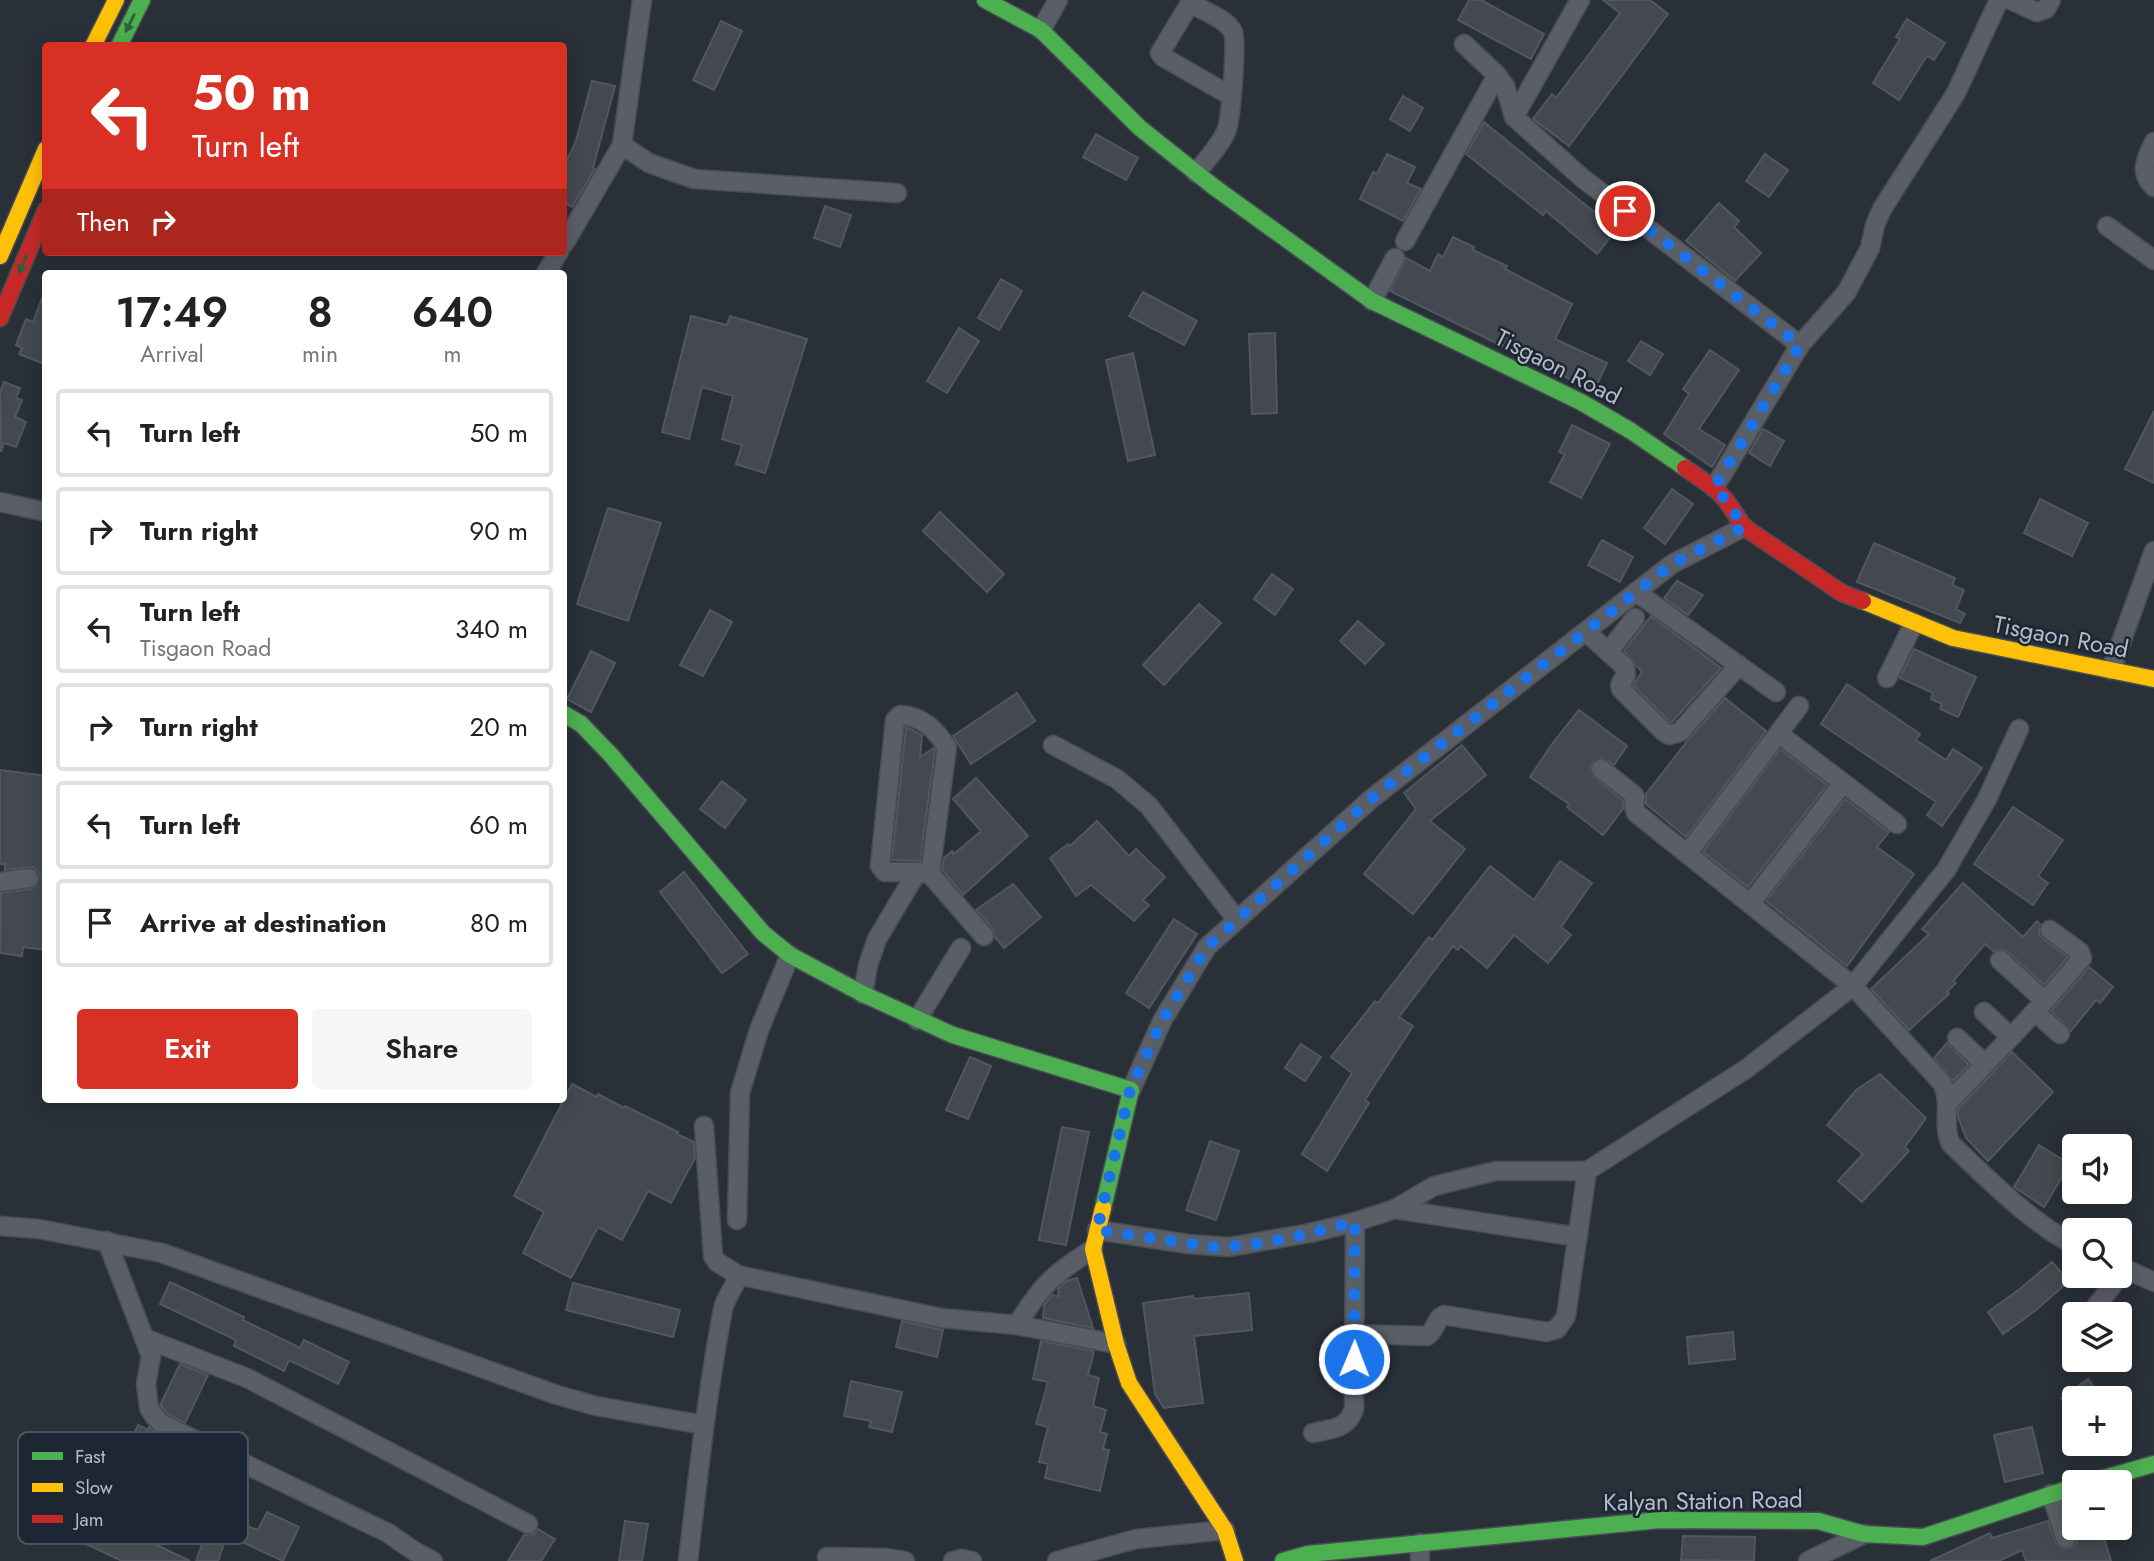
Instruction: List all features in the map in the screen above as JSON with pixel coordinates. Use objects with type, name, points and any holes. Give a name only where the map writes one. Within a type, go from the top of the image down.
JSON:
[{"type":"street","points":[[95,42],[116,0]]},
{"type":"street","points":[[121,42],[142,0]]},
{"type":"street","points":[[567,239],[622,145],[642,0]]},
{"type":"street","name":"Tisgaon Road","points":[[985,0],[1041,30],[1140,128],[1196,173],[1372,301],[1581,402],[1631,431],[1714,488],[1726,500],[1744,527],[1842,593],[1953,638],[2154,678]]},
{"type":"street","points":[[1041,30],[1058,0]]},
{"type":"street","points":[[1514,117],[1580,0]]},
{"type":"street","points":[[1714,488],[1800,345],[1846,293],[1870,248],[1882,209],[1956,93],[2000,0]]},
{"type":"street","points":[[2011,0],[2037,12],[2046,9],[2051,0]]},
{"type":"street","points":[[1196,173],[1223,137],[1230,116],[1234,37],[1233,31],[1226,24],[1189,5],[1160,52],[1163,57],[1231,96]]},
{"type":"street","points":[[1464,44],[1505,86],[1514,117],[1581,177],[1800,345]]},
{"type":"street","points":[[1405,241],[1497,75]]},
{"type":"street","points":[[2154,142],[2143,167],[2145,177],[2154,187]]},
{"type":"street","points":[[622,145],[649,163],[694,179],[897,193]]},
{"type":"street","points":[[0,256],[42,158]]},
{"type":"street","points":[[0,318],[42,219]]},
{"type":"street","points":[[2107,226],[2154,260]]},
{"type":"street","points":[[1372,301],[1395,258]]},
{"type":"street","points":[[0,502],[42,511]]},
{"type":"street","points":[[1235,1561],[1225,1530],[1129,1382],[1116,1344],[1093,1249],[1130,1090],[1162,1021],[1207,947],[1371,799],[1672,564],[1744,527]]},
{"type":"street","points":[[2111,670],[2154,551]]},
{"type":"street","points":[[1636,592],[1776,692]]},
{"type":"street","points":[[1608,652],[1635,618]]},
{"type":"street","points":[[1887,678],[1914,623]]},
{"type":"street","points":[[1586,632],[1625,667],[1626,675],[1620,685],[1621,689],[1669,735],[1680,732],[1739,666]]},
{"type":"street","points":[[1688,853],[1799,706]]},
{"type":"street","points":[[863,994],[868,965],[877,939],[923,873],[947,747],[922,720],[900,715],[895,720],[880,866],[885,872],[923,873],[984,936]]},
{"type":"street","points":[[567,716],[602,745],[763,933],[790,955],[917,1020],[973,1042],[1130,1090]]},
{"type":"street","points":[[1097,1230],[1188,1244],[1229,1247],[1355,1222],[1395,1209],[1434,1186],[1496,1171],[1587,1171],[1746,1069],[1853,986],[1946,870],[1987,799],[2019,729]]},
{"type":"street","points":[[1779,734],[1897,824]]},
{"type":"street","points":[[1054,745],[1117,779],[1149,806],[1237,920]]},
{"type":"street","points":[[1601,769],[1633,794],[1636,813],[1853,986],[1942,1083],[1949,1102],[1946,1134],[1951,1144],[2006,1194],[2062,1239]]},
{"type":"street","points":[[1750,904],[1843,783]]},
{"type":"street","points":[[0,882],[29,878]]},
{"type":"street","points":[[1949,1102],[2040,1007],[2083,956],[2050,930]]},
{"type":"street","points":[[917,1020],[961,948]]},
{"type":"street","points":[[737,1220],[740,1093],[759,1030],[790,955]]},
{"type":"street","points":[[2000,960],[2060,1034]]},
{"type":"street","points":[[1984,1012],[2011,1037]]},
{"type":"street","points":[[1957,1038],[1985,1064]]},
{"type":"street","points":[[705,1126],[713,1256],[717,1262],[738,1275],[941,1318],[1017,1325],[1116,1344]]},
{"type":"street","points":[[1354,1334],[1427,1336],[1444,1315],[1552,1332],[1561,1325],[1566,1316],[1587,1171]]},
{"type":"street","points":[[1395,1209],[1578,1237]]},
{"type":"street","points":[[1313,1433],[1346,1424],[1354,1409],[1355,1222]]},
{"type":"street","points":[[0,1226],[39,1229],[162,1253],[557,1395],[596,1406],[704,1425]]},
{"type":"street","points":[[107,1241],[152,1356],[146,1384],[149,1408],[162,1424],[179,1432]]},
{"type":"street","points":[[1017,1325],[1045,1283],[1093,1249]]},
{"type":"street","points":[[2132,1272],[2154,1282]]},
{"type":"street","points":[[688,1561],[704,1425],[724,1305],[738,1275]]},
{"type":"street","points":[[144,1338],[247,1378],[528,1524]]},
{"type":"street","points":[[2132,1470],[2154,1464]]},
{"type":"street","points":[[248,1466],[377,1528],[433,1561]]},
{"type":"street","name":"Kalyan Station Road","points":[[1283,1561],[1308,1557],[1420,1552],[1660,1520],[1818,1521],[1864,1534],[1923,1537],[2062,1491]]},
{"type":"street","points":[[2051,1494],[2062,1527]]},
{"type":"street","points":[[1057,1561],[1136,1539],[1225,1530]]},
{"type":"street","points":[[1808,1561],[1864,1534]]},
{"type":"street","points":[[827,1558],[886,1558],[905,1561]]},
{"type":"street","points":[[953,1561],[972,1561]]},
{"type":"building","points":[[1469,0],[1481,0],[1544,34],[1531,59],[1458,20]]},
{"type":"building","points":[[1603,0],[1650,0],[1668,14],[1569,146],[1533,119],[1552,94],[1556,98],[1620,13]]},
{"type":"building","points":[[1907,19],[1945,43],[1934,60],[1927,56],[1899,100],[1873,83],[1900,39],[1896,37]]},
{"type":"building","points":[[721,21],[742,31],[714,90],[693,80]]},
{"type":"building","points":[[592,81],[615,86],[593,168],[595,169],[572,207],[567,204],[567,160],[576,141]]},
{"type":"building","points":[[1403,96],[1423,108],[1410,131],[1390,119]]},
{"type":"building","points":[[1484,122],[1616,230],[1597,254],[1546,211],[1543,215],[1466,154]]},
{"type":"building","points":[[1096,134],[1138,158],[1126,180],[1083,157]]},
{"type":"building","points":[[1387,154],[1415,167],[1407,183],[1421,189],[1403,221],[1360,199],[1373,172],[1377,174]]},
{"type":"building","points":[[1765,154],[1788,170],[1769,197],[1746,181]]},
{"type":"building","points":[[1719,203],[1739,221],[1734,227],[1761,253],[1735,281],[1686,241]]},
{"type":"building","points":[[825,206],[851,215],[840,247],[814,238]]},
{"type":"building","points":[[1453,237],[1507,266],[1505,269],[1572,304],[1555,339],[1607,363],[1594,391],[1390,291],[1406,258],[1430,271],[1438,254],[1443,257]]},
{"type":"building","points":[[1001,279],[1022,291],[999,330],[978,318]]},
{"type":"building","points":[[1143,292],[1197,321],[1184,345],[1129,316]]},
{"type":"building","points":[[42,298],[42,363],[19,354],[22,348],[16,345],[26,319],[33,322]]},
{"type":"building","points":[[691,316],[727,325],[730,316],[807,339],[765,473],[736,464],[742,445],[722,439],[733,396],[702,387],[689,439],[662,432]]},
{"type":"building","points":[[959,328],[979,341],[947,393],[927,381]]},
{"type":"building","points":[[1275,333],[1277,413],[1252,414],[1249,334]]},
{"type":"building","points":[[1641,341],[1663,354],[1650,375],[1628,361]]},
{"type":"building","points":[[1710,350],[1739,370],[1699,429],[1725,445],[1712,467],[1664,434],[1689,394],[1683,389]]},
{"type":"building","points":[[1133,353],[1155,455],[1128,461],[1106,360]]},
{"type":"building","points":[[4,382],[20,388],[16,398],[22,400],[15,417],[26,422],[16,447],[4,443],[1,452],[0,392]]},
{"type":"building","points":[[2154,411],[2154,483],[2125,469]]},
{"type":"building","points":[[1572,425],[1610,444],[1581,498],[1550,482],[1565,454],[1559,452]]},
{"type":"building","points":[[1763,429],[1784,441],[1770,466],[1749,453]]},
{"type":"building","points":[[1672,489],[1693,504],[1665,544],[1644,528]]},
{"type":"building","points":[[2040,499],[2088,523],[2072,556],[2024,533]]},
{"type":"building","points":[[608,508],[661,523],[628,621],[577,604]]},
{"type":"building","points":[[940,512],[1004,574],[987,592],[923,531]]},
{"type":"building","points":[[1602,540],[1633,557],[1620,582],[1588,565]]},
{"type":"building","points":[[1874,543],[1955,578],[1952,585],[1964,590],[1956,609],[1965,614],[1960,623],[1857,582]]},
{"type":"building","points":[[1272,574],[1293,589],[1275,615],[1254,599]]},
{"type":"building","points":[[1677,581],[1703,595],[1688,615],[1664,598]]},
{"type":"building","points":[[1199,604],[1221,623],[1164,685],[1143,665]]},
{"type":"building","points":[[710,610],[732,622],[703,676],[680,665]]},
{"type":"building","points":[[1651,616],[1721,668],[1671,723],[1633,685],[1642,672],[1624,651]]},
{"type":"building","points":[[1358,621],[1384,644],[1365,664],[1340,641]]},
{"type":"building","points":[[1914,649],[1976,677],[1958,717],[1940,709],[1942,704],[1931,699],[1933,693],[1900,678]]},
{"type":"building","points":[[591,651],[615,663],[591,712],[567,699]]},
{"type":"building","points":[[1847,684],[1920,734],[1916,740],[1946,760],[1953,749],[1982,768],[1942,826],[1927,815],[1936,802],[1821,724]]},
{"type":"building","points":[[1017,693],[1035,721],[971,764],[953,736]]},
{"type":"building","points":[[1725,698],[1766,731],[1686,837],[1646,804],[1646,794]]},
{"type":"building","points":[[1579,710],[1627,746],[1614,765],[1602,758],[1593,762],[1590,767],[1594,777],[1623,801],[1623,809],[1603,835],[1567,807],[1569,804],[1530,777]]},
{"type":"building","points":[[906,727],[922,735],[920,757],[934,748],[935,750],[920,861],[892,860]]},
{"type":"building","points":[[1462,745],[1486,775],[1430,821],[1465,849],[1413,914],[1364,874],[1416,809],[1404,793]]},
{"type":"building","points":[[1780,749],[1827,785],[1748,887],[1703,852]]},
{"type":"building","points":[[0,770],[42,775],[42,949],[23,947],[22,956],[0,953],[1,893],[31,889],[36,886],[40,877],[33,867],[5,870],[5,864],[0,864]]},
{"type":"building","points":[[976,778],[1028,836],[963,895],[942,870],[944,858],[952,851],[954,854],[981,831],[953,799]]},
{"type":"building","points":[[722,781],[746,800],[725,828],[700,809]]},
{"type":"building","points":[[1845,799],[1889,832],[1877,847],[1914,874],[1847,966],[1766,901]]},
{"type":"building","points":[[2013,807],[2063,840],[2038,876],[2048,883],[2033,905],[1974,864]]},
{"type":"building","points":[[1097,821],[1129,856],[1136,849],[1165,877],[1143,900],[1149,905],[1134,921],[1091,885],[1076,896],[1050,858],[1068,844],[1070,846]]},
{"type":"building","points":[[1560,861],[1592,883],[1561,927],[1571,935],[1548,963],[1514,935],[1487,968],[1461,946],[1458,950],[1453,946],[1399,1017],[1413,1026],[1365,1100],[1369,1103],[1327,1171],[1302,1154],[1352,1073],[1331,1057],[1375,1001],[1378,1003],[1429,937],[1432,940],[1490,866],[1534,900]]},
{"type":"building","points":[[684,872],[748,954],[722,973],[660,892]]},
{"type":"building","points":[[1963,883],[2023,937],[2037,921],[2040,924],[2039,934],[2043,939],[2068,957],[2044,985],[2007,951],[1993,951],[1985,944],[1953,981],[1956,983],[1947,992],[1949,994],[1909,1030],[1871,989],[1929,934],[1922,929]]},
{"type":"building","points":[[1013,884],[1041,917],[1004,948],[995,937],[993,929],[976,910]]},
{"type":"building","points":[[1174,919],[1197,934],[1149,1008],[1126,993]]},
{"type":"building","points":[[2089,967],[2113,987],[2100,1003],[2096,1000],[2071,1031],[2051,1011]]},
{"type":"building","points":[[1947,1043],[1969,1065],[1953,1081],[1934,1058]]},
{"type":"building","points":[[1301,1044],[1321,1057],[1305,1081],[1285,1068]]},
{"type":"building","points":[[2012,1052],[2053,1092],[1988,1161],[1966,1138],[1958,1117],[1958,1109]]},
{"type":"building","points":[[970,1057],[991,1066],[968,1119],[946,1110]]},
{"type":"building","points":[[1880,1074],[1926,1118],[1905,1147],[1909,1151],[1862,1202],[1838,1181],[1863,1154],[1827,1125],[1856,1090]]},
{"type":"building","points":[[572,1084],[678,1132],[677,1134],[694,1142],[695,1158],[671,1203],[648,1191],[622,1240],[598,1227],[571,1278],[523,1253],[544,1212],[514,1196],[562,1103],[567,1103],[567,1094]]},
{"type":"building","points":[[1062,1127],[1089,1132],[1066,1245],[1039,1240]]},
{"type":"building","points":[[1210,1141],[1239,1151],[1216,1220],[1186,1210]]},
{"type":"building","points":[[2039,1145],[2062,1159],[2062,1177],[2044,1207],[2014,1187]]},
{"type":"building","points":[[2052,1262],[2062,1273],[2062,1287],[2003,1334],[1988,1312]]},
{"type":"building","points":[[1077,1278],[1093,1328],[1043,1318],[1044,1305],[1052,1295],[1059,1296],[1058,1289],[1066,1281]]},
{"type":"building","points":[[170,1282],[244,1317],[243,1320],[300,1348],[304,1340],[349,1362],[338,1384],[289,1360],[284,1371],[234,1346],[236,1340],[160,1304]]},
{"type":"building","points":[[573,1283],[680,1310],[673,1337],[566,1310]]},
{"type":"building","points":[[1249,1293],[1252,1330],[1194,1336],[1203,1403],[1164,1408],[1155,1394],[1143,1303],[1193,1296],[1194,1299]]},
{"type":"building","points":[[902,1321],[943,1330],[937,1357],[896,1347]]},
{"type":"building","points":[[1733,1332],[1735,1359],[1689,1364],[1687,1337]]},
{"type":"building","points":[[1041,1341],[1094,1351],[1088,1375],[1099,1378],[1093,1406],[1106,1410],[1100,1432],[1107,1434],[1103,1449],[1109,1450],[1100,1491],[1045,1478],[1048,1464],[1039,1462],[1048,1427],[1036,1424],[1048,1382],[1033,1379]]},
{"type":"building","points":[[180,1364],[208,1375],[185,1423],[169,1415],[160,1405]]},
{"type":"building","points":[[2088,1379],[2093,1386],[2078,1386]]},
{"type":"building","points":[[851,1381],[902,1392],[892,1432],[869,1427],[871,1421],[844,1416]]},
{"type":"building","points":[[138,1425],[148,1430],[149,1427],[155,1432],[135,1432]]},
{"type":"building","points":[[2032,1427],[2043,1473],[2005,1482],[1994,1435]]},
{"type":"building","points":[[267,1512],[299,1527],[283,1561],[246,1544],[248,1526],[258,1530]]},
{"type":"building","points":[[625,1521],[648,1524],[642,1561],[619,1561]]},
{"type":"building","points":[[2048,1521],[2056,1543],[2064,1550],[2074,1547],[2077,1540],[2105,1540],[2111,1561],[2026,1561],[2022,1550],[1999,1561],[1930,1561],[1990,1533],[1992,1538]]},
{"type":"building","points":[[538,1529],[555,1539],[541,1561],[508,1561],[524,1535],[534,1534]]},
{"type":"building","points":[[1683,1536],[1755,1537],[1754,1561],[1681,1560]]},
{"type":"building","points":[[86,1544],[155,1544],[190,1561],[122,1561]]},
{"type":"building","points":[[202,1544],[224,1544],[218,1561],[196,1561]]},
{"type":"traffic: fast","points":[[121,42],[142,0]]},
{"type":"traffic: fast","points":[[985,0],[1041,30],[1140,128],[1214,187],[1372,301],[1581,402],[1631,431],[1685,468]]},
{"type":"traffic: fast","points":[[567,716],[581,724],[610,754],[763,933],[790,955],[863,994],[953,1035],[1131,1090],[1103,1208]]},
{"type":"traffic: fast","points":[[2132,1470],[2154,1464]]},
{"type":"traffic: fast","points":[[1283,1561],[1308,1554],[1660,1520],[1818,1521],[1864,1534],[1923,1537],[2062,1491]]},
{"type":"traffic: slow","points":[[95,42],[116,0]]},
{"type":"traffic: slow","points":[[0,256],[42,158]]},
{"type":"traffic: slow","points":[[1863,601],[1953,638],[2154,679]]},
{"type":"traffic: slow","points":[[1103,1208],[1093,1249],[1116,1344],[1129,1383],[1225,1530],[1235,1561]]},
{"type":"traffic: jam","points":[[0,318],[42,219]]},
{"type":"traffic: jam","points":[[1685,468],[1714,488],[1726,500],[1744,527],[1842,593],[1863,601]]},
{"type":"route","points":[[1354,1359],[1355,1222],[1229,1247],[1188,1244],[1097,1230],[1130,1090],[1162,1021],[1207,947],[1371,799],[1672,564],[1744,527],[1726,500],[1714,488],[1800,345],[1625,211]]}]
